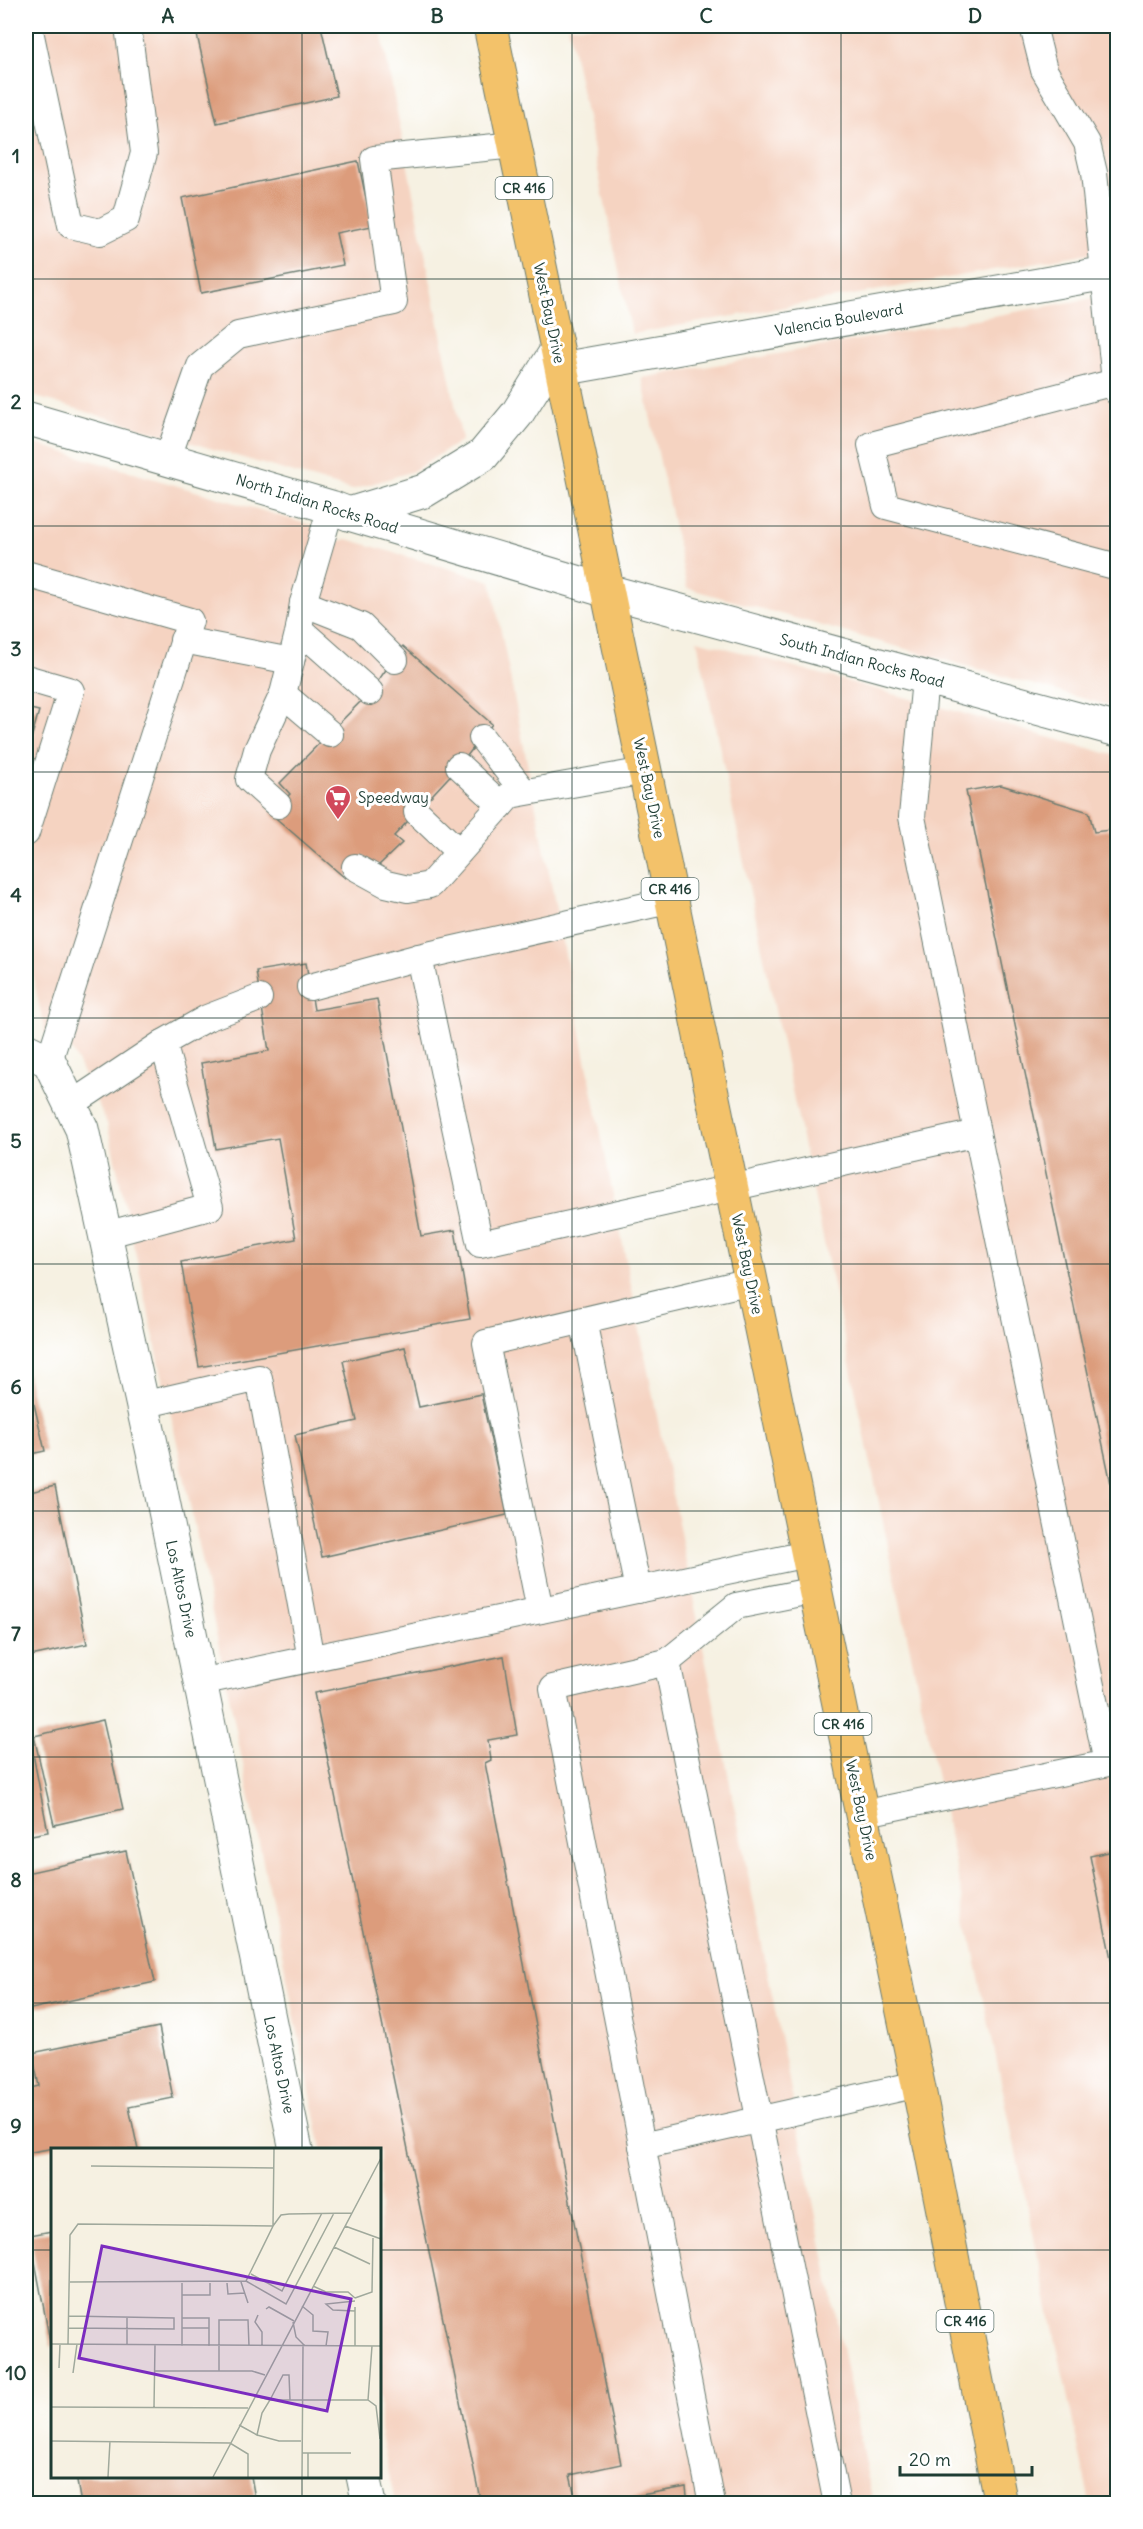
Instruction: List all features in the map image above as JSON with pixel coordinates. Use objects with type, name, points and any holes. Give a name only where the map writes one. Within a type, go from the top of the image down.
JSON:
[{"type":"main road","name":"West Bay Drive","points":[[490,26],[918,2084],[1001,2504]]},
{"type":"street","name":"Valencia Boulevard","points":[[559,360],[1111,272]]},
{"type":"street","points":[[340,511],[424,491],[483,455],[559,360]]},
{"type":"street","name":"North Indian Rocks Road","points":[[26,418],[608,591]]},
{"type":"street","name":"South Indian Rocks Road","points":[[608,591],[924,679],[1118,730]]},
{"type":"street","name":"Los Altos Drive","points":[[37,1055],[70,1105],[82,1129],[142,1405],[296,2148]]},
{"type":"street","points":[[363,2478],[369,2504]]},
{"type":"lane","points":[[29,26],[71,225],[100,232],[126,219],[144,153],[128,26]]},
{"type":"lane","points":[[1033,26],[1044,70],[1088,143],[1111,272],[1116,388],[871,446],[886,506],[1118,567]]},
{"type":"lane","points":[[167,460],[200,366],[238,335],[394,302],[374,159],[515,145]]},
{"type":"lane","points":[[278,806],[249,779],[257,750],[283,693],[303,603],[340,511]]},
{"type":"lane","points":[[26,574],[190,621],[37,1055]]},
{"type":"lane","points":[[303,603],[361,626],[395,660]]},
{"type":"lane","points":[[299,628],[370,692]]},
{"type":"lane","points":[[183,640],[291,661]]},
{"type":"lane","points":[[26,678],[71,691],[26,833]]},
{"type":"lane","points":[[861,1814],[1112,1762],[977,1133],[912,817],[924,679]]},
{"type":"lane","points":[[283,693],[330,734]]},
{"type":"lane","points":[[482,738],[524,792]]},
{"type":"lane","points":[[459,766],[501,805]]},
{"type":"lane","points":[[355,867],[386,884],[408,889],[430,885],[510,795],[645,771]]},
{"type":"lane","points":[[417,812],[459,852]]},
{"type":"lane","points":[[310,987],[419,957],[672,900]]},
{"type":"lane","points":[[419,957],[480,1244],[977,1133]]},
{"type":"lane","points":[[70,1105],[163,1043],[207,1018],[259,998]]},
{"type":"lane","points":[[105,1235],[210,1207],[163,1043]]},
{"type":"lane","points":[[540,1610],[486,1343],[751,1281]]},
{"type":"lane","points":[[583,1320],[638,1590]]},
{"type":"lane","points":[[142,1405],[258,1378],[312,1659]]},
{"type":"lane","points":[[200,1682],[807,1554]]},
{"type":"lane","points":[[712,2504],[553,1688],[667,1662],[736,1606],[815,1590]]},
{"type":"lane","points":[[667,1662],[837,2504]]},
{"type":"lane","points":[[642,2146],[918,2084]]},
{"type":"shaded area","points":[[26,26],[380,26],[462,440],[413,471],[352,490],[26,394]]},
{"type":"shaded area","points":[[568,26],[1117,26],[1117,248],[632,334]]},
{"type":"shaded area","points":[[1117,294],[1117,708],[687,588],[642,378]]},
{"type":"shaded area","points":[[26,441],[317,527],[332,543],[347,539],[491,581],[873,2503],[395,2503],[381,2435],[381,2148],[322,2148],[179,1452],[107,1123],[72,1051],[62,1040],[45,1033],[30,962],[26,961]]},
{"type":"shaded area","points":[[697,640],[1117,756],[1117,2503],[1090,2503]]},
{"type":"building","points":[[195,26],[321,26],[337,96],[217,123]]},
{"type":"building","points":[[358,161],[372,226],[336,233],[343,265],[201,293],[182,198]]},
{"type":"building","points":[[403,646],[492,724],[459,766],[394,836],[402,843],[378,866],[364,857],[345,878],[271,814],[290,794],[280,783],[370,692]]},
{"type":"building","points":[[26,708],[39,711],[26,756]]},
{"type":"building","points":[[1001,785],[1089,812],[1094,832],[1118,829],[1118,1517],[966,791]]},
{"type":"building","points":[[306,963],[314,1010],[377,999],[421,1236],[455,1230],[470,1319],[199,1367],[181,1262],[296,1239],[278,1138],[216,1149],[201,1063],[269,1051],[256,971]]},
{"type":"building","points":[[405,1347],[419,1407],[481,1394],[507,1515],[322,1557],[295,1435],[357,1421],[343,1361]]},
{"type":"building","points":[[26,1370],[45,1451],[26,1455]]},
{"type":"building","points":[[55,1486],[87,1644],[26,1657],[26,1493]]},
{"type":"building","points":[[504,1656],[517,1735],[488,1740],[491,1760],[485,1763],[621,2464],[570,2475],[577,2504],[481,2504],[314,1693]]},
{"type":"building","points":[[103,1720],[123,1809],[54,1825],[34,1736]]},
{"type":"building","points":[[26,1723],[48,1832],[26,1836]]},
{"type":"building","points":[[1118,1850],[1118,1982],[1116,1983],[1090,1856]]},
{"type":"building","points":[[126,1851],[155,1982],[26,2010],[26,1873]]},
{"type":"building","points":[[159,2027],[173,2098],[129,2107],[138,2148],[51,2148],[26,2153],[26,2089],[39,2086],[32,2053]]},
{"type":"building","points":[[51,2231],[51,2347],[30,2235]]},
{"type":"building","points":[[76,2478],[251,2478],[256,2504],[81,2504]]},
{"type":"building","points":[[686,2487],[688,2504],[603,2504],[603,2502]]},
{"type":"place","name":"Speedway","points":[[338,821]]}]
